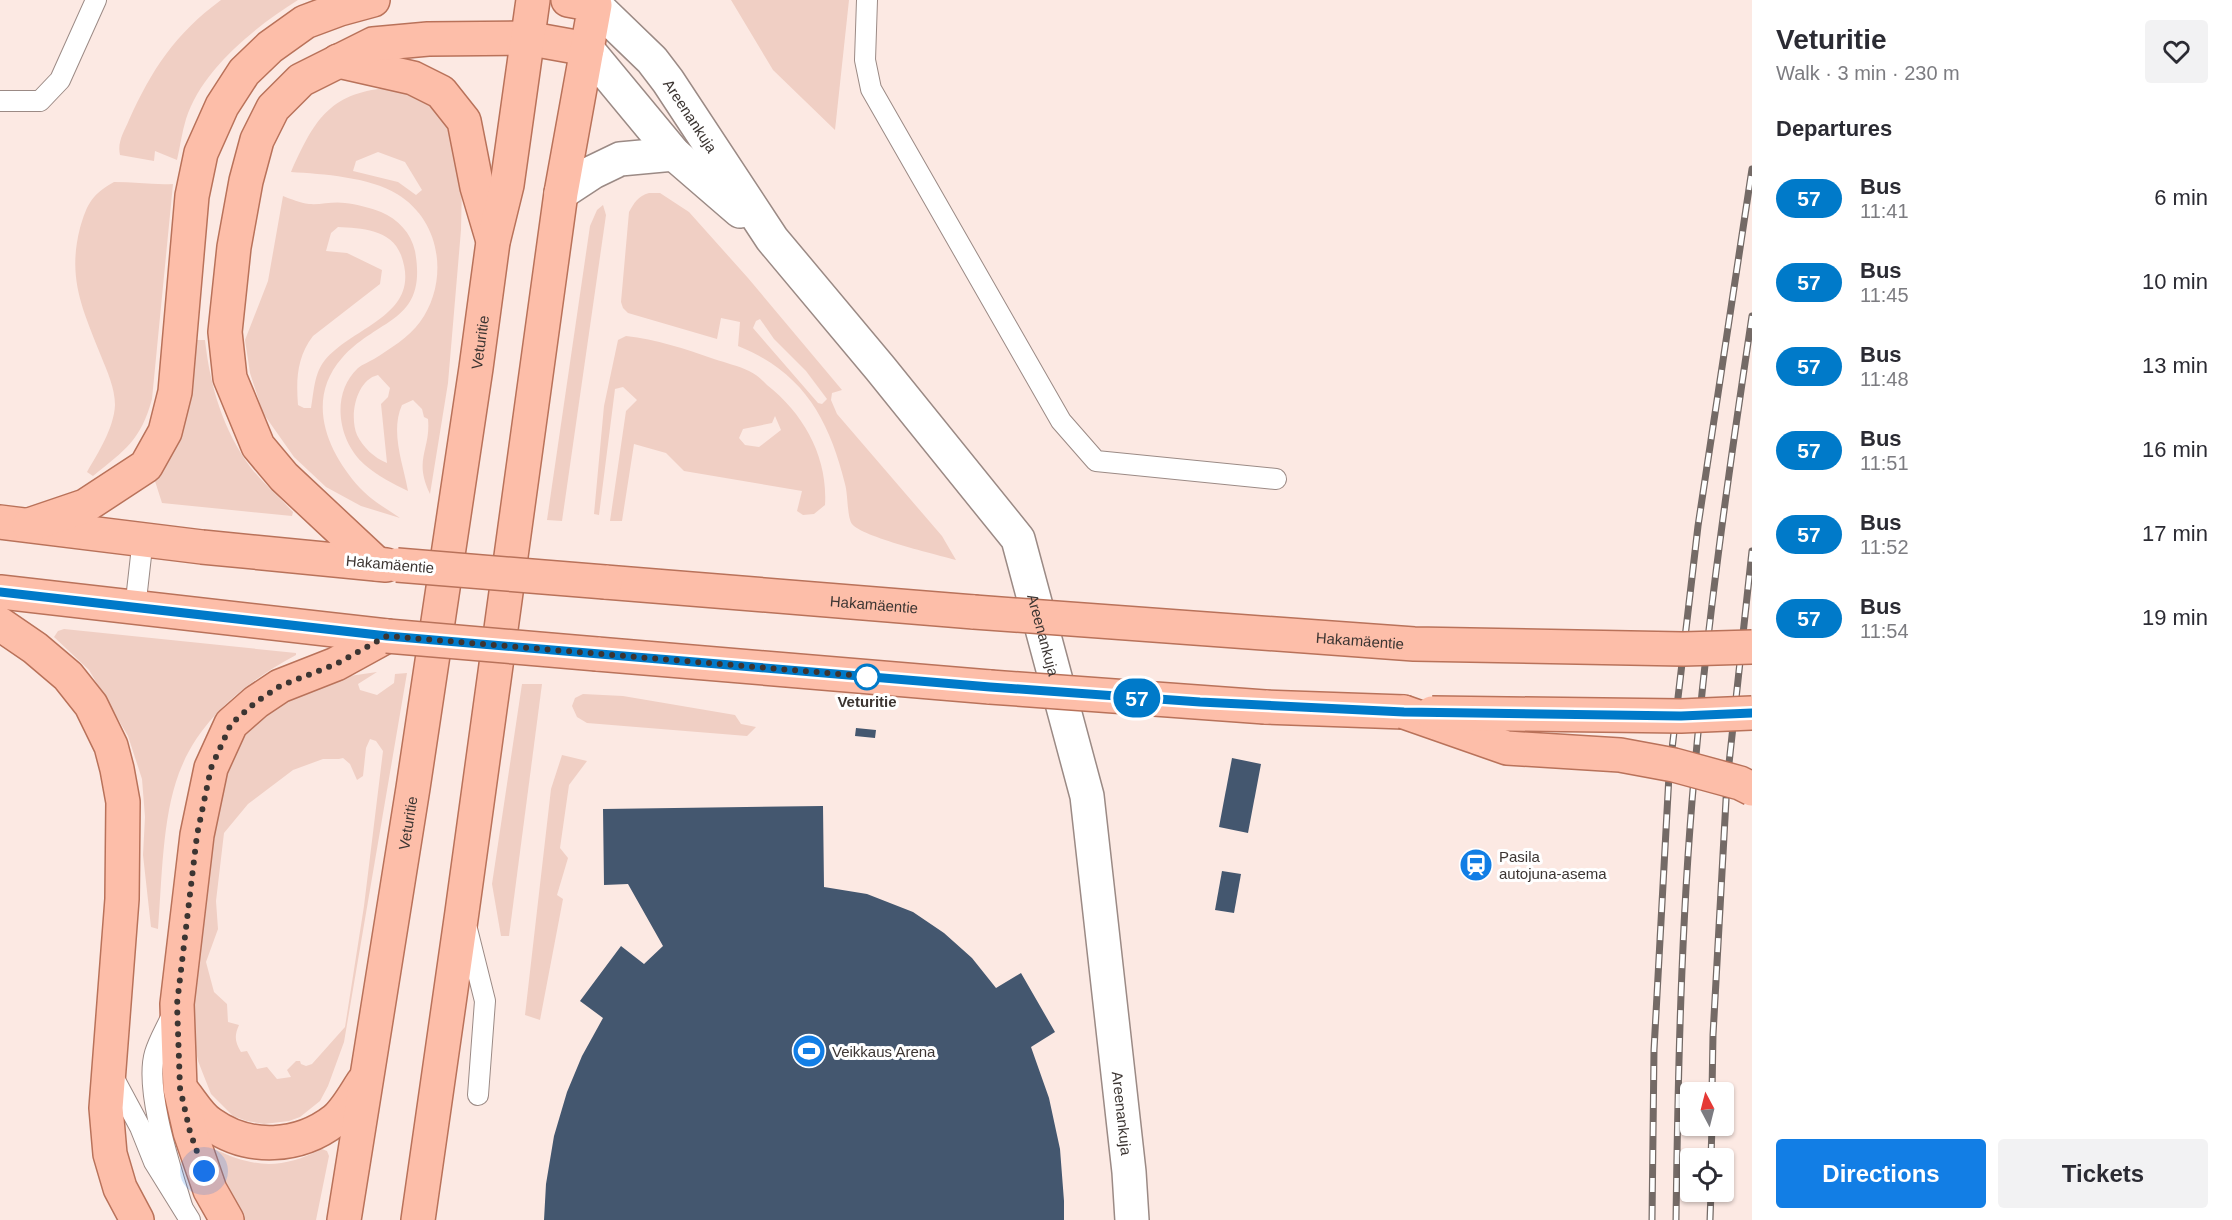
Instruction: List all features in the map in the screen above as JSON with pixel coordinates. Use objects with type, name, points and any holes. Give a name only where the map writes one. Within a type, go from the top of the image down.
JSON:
[{"type":"main road","points":[[15,524],[85,506],[146,466],[165,432],[175,392],[192,196],[201,153],[222,106],[244,72],[270,47],[305,22],[373,0]]},
{"type":"main road","name":"Veturitie","points":[[344,1220],[415,777],[493,242],[507,185],[533,0]]},
{"type":"main road","points":[[418,1220],[561,193],[587,49],[581,3]]},
{"type":"main road","points":[[387,565],[284,477],[258,446],[230,378],[225,332],[234,247],[246,181],[257,140],[273,108],[301,80],[373,44],[428,39],[526,38],[587,49]]},
{"type":"main road","points":[[339,62],[413,78],[441,92],[464,121],[477,187],[493,242]]},
{"type":"main road","name":"Hakamäentie","points":[[15,524],[202,547],[387,565],[974,612],[1414,644],[1683,649],[1752,647]]},
{"type":"main road","points":[[6,592],[135,609],[387,636],[990,687],[1265,707],[1404,712],[1681,716],[1752,713]]},
{"type":"main road","points":[[5,626],[68,676],[91,705],[111,746],[117,769],[123,802],[122,899],[106,1108],[110,1154],[120,1188],[137,1220]]},
{"type":"main road","points":[[227,1220],[210,1190],[190,1132],[180,1088],[177,1004],[197,835],[211,768],[231,724],[256,702],[280,686],[336,664],[387,636]]},
{"type":"main road","points":[[1404,712],[1507,748],[1620,755],[1674,765],[1740,783],[1752,789]]},
{"type":"main road","points":[[180,1088],[210,1124],[241,1140],[275,1143],[294,1140],[337,1119],[367,1076]]},
{"type":"street","name":"Areenankuja","points":[[581,3],[652,60],[772,239],[1018,538],[1087,796],[1129,1172],[1132,1220]]},
{"type":"street","name":"Areenankuja","points":[[587,49],[674,154],[772,239]]},
{"type":"street","points":[[561,193],[593,172],[621,159],[674,154]]},
{"type":"lane","points":[[0,101],[40,101],[60,80],[96,0]]},
{"type":"lane","points":[[867,0],[865,60],[872,89],[1061,421],[1096,461],[1276,479]]},
{"type":"lane","points":[[135,609],[143,538]]},
{"type":"lane","points":[[462,912],[485,1001],[478,1095]]},
{"type":"lane","points":[[177,1004],[155,1054],[152,1079],[161,1132],[186,1213]]},
{"type":"lane","points":[[108,1068],[140,1127],[154,1162],[186,1213]]},
{"type":"shaded area","points":[[221,0],[298,0],[248,36],[217,66],[204,83],[186,119],[177,160],[155,151],[154,161],[120,155],[119,146],[123,133],[156,69],[190,26]]},
{"type":"shaded area","points":[[731,0],[849,0],[835,130],[773,70]]},
{"type":"shaded area","points":[[398,89],[425,99],[450,125],[462,184],[461,230],[448,383],[430,494],[423,472],[428,419],[424,417],[422,409],[413,400],[402,405],[397,426],[397,437],[408,491],[375,473],[356,455],[344,431],[341,404],[343,391],[358,368],[405,338],[420,322],[429,306],[435,289],[437,271],[432,236],[424,220],[412,206],[386,188],[346,177],[291,172],[315,125],[325,114],[350,96],[367,91]],"holes":[[[378,152],[405,162],[422,190],[416,195],[398,182],[353,171],[356,161]],[[378,375],[390,388],[388,397],[381,404],[387,463],[366,448],[357,435],[354,418],[354,409],[360,391],[370,378]]]},
{"type":"shaded area","points":[[114,182],[173,184],[152,399],[137,435],[114,459],[93,476],[87,472],[109,431],[115,399],[79,294],[75,263],[76,246],[88,206],[100,191]]},
{"type":"shaded area","points":[[649,193],[660,193],[689,212],[842,390],[832,393],[831,400],[837,414],[942,536],[956,560],[885,540],[852,524],[846,488],[838,460],[821,419],[810,400],[780,369],[738,346],[740,322],[721,318],[717,339],[628,313],[623,308],[621,302],[629,212],[637,200]],"holes":[[[760,319],[774,339],[806,371],[827,399],[822,404],[818,403],[753,328],[756,321]]]},
{"type":"shaded area","points":[[283,196],[309,204],[354,204],[373,209],[393,219],[403,227],[410,238],[415,251],[417,275],[414,292],[407,306],[342,358],[331,374],[325,391],[323,408],[330,442],[348,474],[369,496],[400,518],[361,506],[326,487],[294,457],[263,413],[250,373],[245,340],[268,281]],"holes":[[[338,227],[365,229],[390,240],[401,255],[405,275],[403,292],[395,305],[382,317],[325,360],[317,377],[311,408],[304,408],[298,405],[297,386],[301,360],[308,344],[313,336],[380,284],[382,270],[347,253],[326,251],[331,233]]]},
{"type":"shaded area","points":[[603,205],[606,215],[562,521],[547,520],[590,226],[597,210]]},
{"type":"shaded area","points":[[626,336],[659,342],[741,368],[759,377],[792,409],[811,438],[822,470],[825,505],[814,514],[803,515],[797,511],[802,491],[684,471],[666,453],[634,444],[622,521],[610,521],[626,411],[637,400],[623,387],[615,389],[599,515],[594,514],[604,406],[618,340]],"holes":[[[775,416],[781,430],[759,447],[745,445],[739,438],[743,429],[772,423]]]},
{"type":"shaded area","points":[[195,340],[205,340],[210,374],[219,407],[241,453],[251,468],[293,512],[292,516],[162,503],[154,478]]},
{"type":"shaded area","points":[[64,629],[296,653],[260,677],[227,704],[199,735],[188,753],[173,791],[169,810],[158,929],[151,927],[143,855],[145,817],[142,779],[128,736],[89,670],[54,637],[58,631]]},
{"type":"shaded area","points":[[377,672],[358,684],[360,690],[377,695],[394,683],[395,674],[407,673],[344,1042],[320,1101],[300,1117],[289,1121],[264,1124],[247,1121],[233,1116],[211,1094],[198,1061],[191,1026],[212,811],[236,742],[277,701],[336,678]],"holes":[[[370,739],[376,741],[383,751],[364,906],[345,1027],[312,1064],[306,1066],[296,1061],[287,1070],[291,1077],[277,1079],[267,1067],[257,1069],[247,1051],[241,1052],[236,1039],[239,1025],[228,1022],[227,1004],[214,992],[206,962],[218,929],[216,901],[224,833],[248,804],[293,770],[323,759],[343,758],[350,764],[357,780],[363,776],[366,748]]]},
{"type":"shaded area","points":[[522,684],[542,684],[509,936],[501,936],[492,884]]},
{"type":"shaded area","points":[[583,694],[623,696],[735,715],[741,724],[756,727],[747,736],[587,723],[577,717],[572,706],[575,698]]},
{"type":"shaded area","points":[[562,755],[587,761],[569,785],[560,848],[568,858],[557,895],[563,899],[540,1020],[525,1015],[551,789]]},
{"type":"shaded area","points":[[212,1148],[241,1160],[267,1164],[293,1161],[322,1149],[327,1151],[329,1156],[316,1220],[241,1220],[208,1150]]},
{"type":"building","points":[[856,728],[876,730],[875,738],[855,736]]},
{"type":"building","points":[[1232,758],[1261,764],[1248,833],[1219,827]]},
{"type":"building","name":"Veikkaus Arena","points":[[823,806],[824,887],[867,894],[913,912],[944,933],[972,958],[996,988],[1021,973],[1055,1032],[1031,1047],[1049,1098],[1060,1149],[1064,1220],[544,1220],[546,1184],[554,1136],[567,1092],[582,1056],[603,1018],[580,1001],[621,946],[644,964],[663,946],[628,884],[604,885],[603,809]]},
{"type":"building","points":[[1222,871],[1241,874],[1234,913],[1215,910]]},
{"type":"railway","points":[[1652,1220],[1654,1050],[1669,775],[1698,526],[1752,169]]},
{"type":"railway","points":[[1676,1220],[1683,944],[1694,778],[1712,604],[1752,316]]},
{"type":"railway","points":[[1712,1082],[1727,782],[1752,551]]},
{"type":"railway","points":[[1711,1148],[1712,1136]]},
{"type":"railway","points":[[1710,1220],[1711,1202]]},
{"type":"bus line","name":"57","points":[[0,592],[387,636],[990,687],[1265,707],[1404,712],[1681,716],[1752,713]]},
{"type":"place","name":"Veturitie","points":[[867,677]]},
{"type":"place","name":"Pasila autojuna-asema","points":[[1476,865]]},
{"type":"place","name":"Veikkaus Arena","points":[[809,1051]]},
{"type":"route","points":[[204,1171],[190,1132],[180,1088],[177,1004],[188,902],[197,835],[211,768],[231,724],[256,702],[280,686],[300,676],[336,664],[387,636],[875,677],[867,677]]}]
